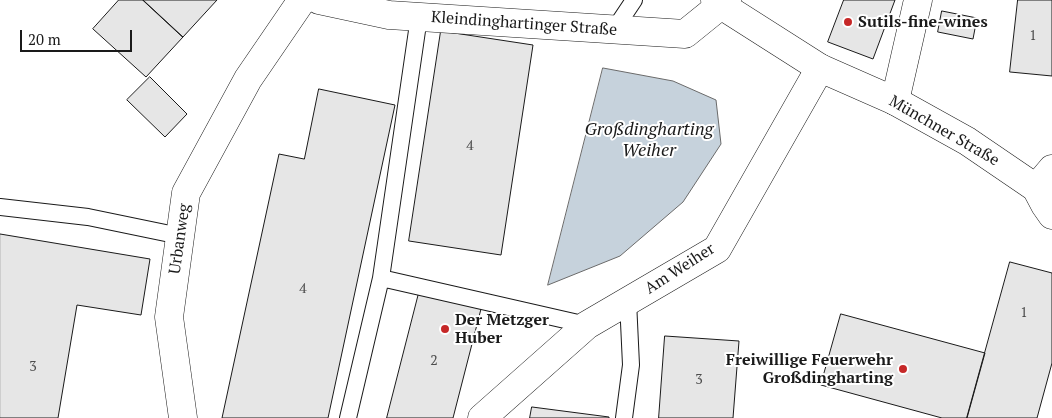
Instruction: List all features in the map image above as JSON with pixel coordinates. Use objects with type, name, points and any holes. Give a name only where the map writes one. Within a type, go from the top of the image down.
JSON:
[{"type":"street","name":"Urbanweg","points":[[184,418],[169,317],[186,193],[248,79],[302,0]]},
{"type":"street","name":"Kleindinghartinger Straße","points":[[319,0],[389,15],[685,34],[721,2]]},
{"type":"street","points":[[895,101],[918,0]]},
{"type":"street","name":"Münchner Straße","points":[[721,2],[820,68],[895,101],[967,141],[1044,179],[1045,205],[1052,215]]},
{"type":"street","name":"Am Weiher","points":[[482,418],[587,325],[717,249],[820,68]]},
{"type":"lane","points":[[614,30],[634,0]]},
{"type":"lane","points":[[348,418],[381,278],[419,17]]},
{"type":"lane","points":[[0,207],[88,217],[180,236]]},
{"type":"lane","points":[[381,278],[587,325]]},
{"type":"lane","points":[[624,418],[631,365],[628,301]]},
{"type":"water","name":"Großdingharting Weiher","points":[[603,68],[673,81],[716,100],[721,144],[683,202],[620,256],[548,285]]},
{"type":"building","points":[[119,0],[143,0],[183,37],[146,77],[93,29]]},
{"type":"building","points":[[143,0],[217,0],[183,37]]},
{"type":"building","points":[[844,0],[895,0],[873,59],[828,42]]},
{"type":"building","points":[[1018,0],[1052,0],[1052,76],[1010,72]]},
{"type":"building","points":[[942,11],[977,18],[973,39],[938,32]]},
{"type":"building","points":[[441,31],[533,45],[501,255],[409,241]]},
{"type":"building","points":[[150,77],[187,114],[165,137],[127,100]]},
{"type":"building","points":[[319,89],[395,105],[328,418],[222,418],[279,154],[304,159]]},
{"type":"building","points":[[0,234],[150,259],[141,315],[77,305],[58,418],[0,418]]},
{"type":"building","points":[[1010,262],[1052,273],[1052,363],[1037,418],[967,418]]},
{"type":"building","points":[[420,289],[482,305],[453,418],[387,418]]},
{"type":"building","name":"Freiwillige Feuerwehr Großdingharting","points":[[841,314],[985,353],[967,418],[942,418],[821,385]]},
{"type":"building","points":[[665,336],[739,341],[733,418],[659,418]]},
{"type":"building","points":[[532,407],[609,417],[609,418],[530,418]]},
{"type":"place","name":"Sutils-fine-wines","points":[[848,22]]},
{"type":"place","name":"Der Metzger Huber","points":[[445,329]]},
{"type":"place","name":"Freiwillige Feuerwehr Großdingharting","points":[[903,369]]}]
